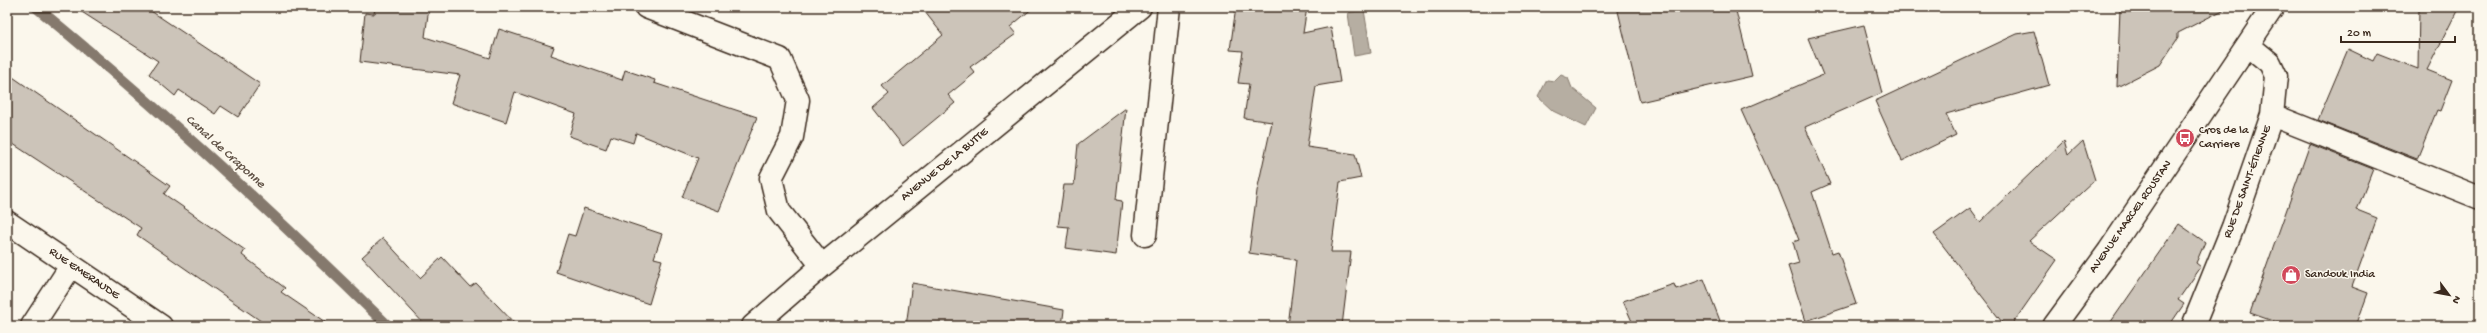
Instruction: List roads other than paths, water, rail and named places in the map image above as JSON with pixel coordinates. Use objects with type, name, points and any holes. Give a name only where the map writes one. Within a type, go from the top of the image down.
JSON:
[{"type":"street","points":[[646,7],[780,60],[798,100],[792,137],[771,178],[779,211],[822,266]]},
{"type":"street","points":[[1145,234],[1169,7]]},
{"type":"street","name":"AVENUE MARCEL ROUSTAN","points":[[2054,326],[2109,251],[2273,7]]},
{"type":"street","name":"AVENUE DE LA BUTTE","points":[[753,326],[822,266],[1136,8]]},
{"type":"street","name":"RUE DE SAINT-ÉTIENNE","points":[[2194,326],[2233,227],[2272,115],[2276,76],[2270,62],[2248,45]]},
{"type":"street","points":[[2272,115],[2480,198]]},
{"type":"street","name":"RUE EMERAUDE","points":[[7,222],[160,326]]},
{"type":"street","points":[[32,326],[71,266]]},
{"type":"waterway","name":"Canal de Craponne","points":[[36,7],[172,123],[303,244],[388,326]]},
{"type":"place","name":"Cros de la Carriere","points":[[2185,138]]},
{"type":"place","name":"Sandouk India","points":[[2291,275]]}]
